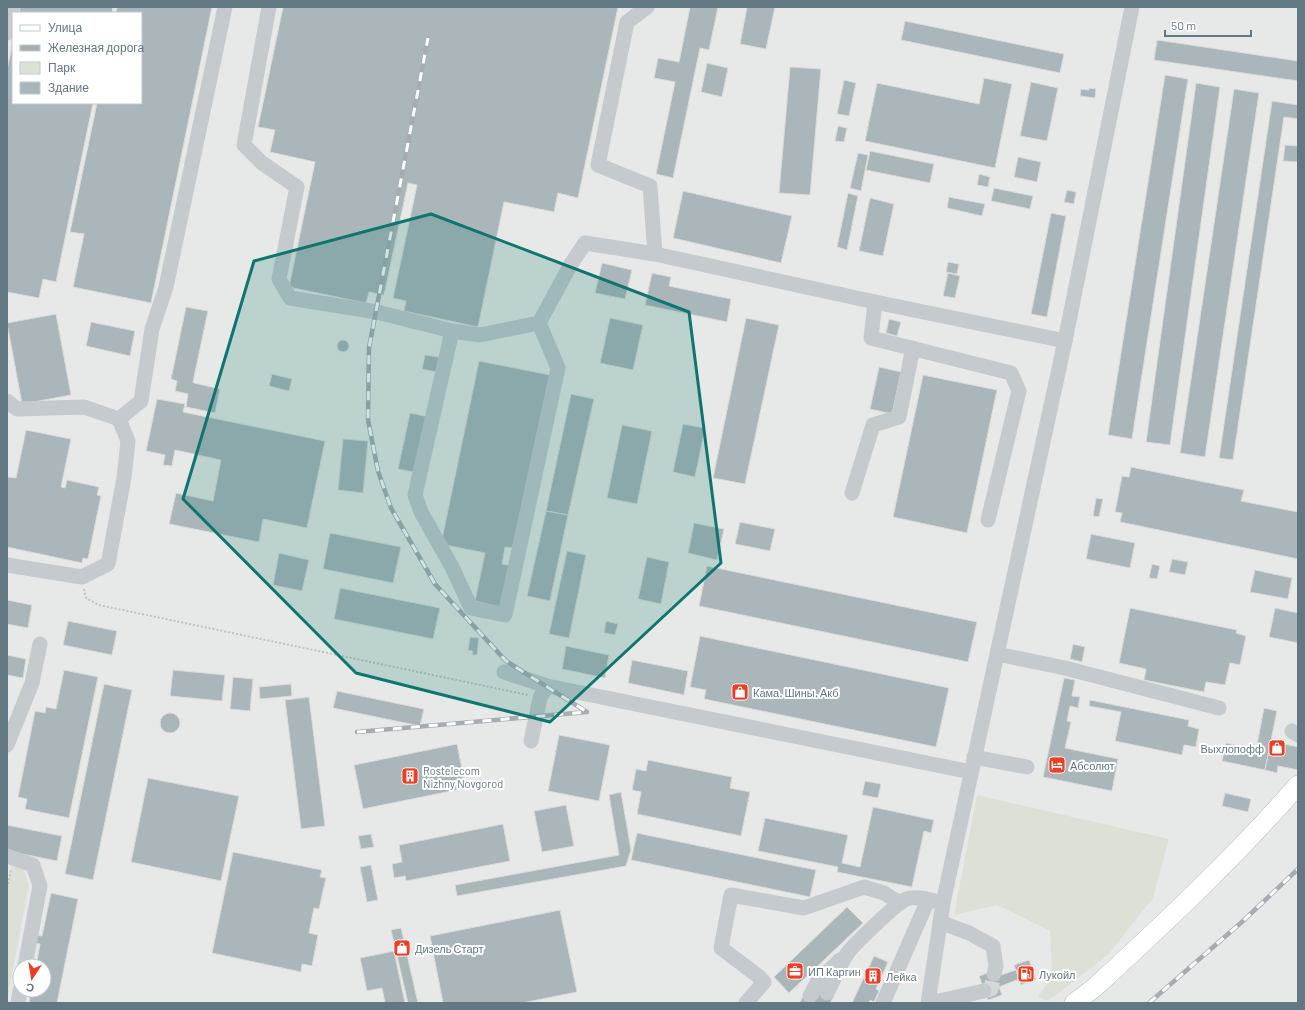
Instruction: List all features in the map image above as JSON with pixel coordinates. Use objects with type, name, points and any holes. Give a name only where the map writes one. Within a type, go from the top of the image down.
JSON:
[{"type":"main road","points":[[1074,1003],[1094,988],[1204,884],[1264,823],[1298,785]]},
{"type":"street","points":[[7,33],[12,7]]},
{"type":"street","points":[[119,419],[141,400],[152,329],[166,287],[225,7]]},
{"type":"street","points":[[269,7],[244,145],[262,163],[297,187],[279,279],[290,298],[377,312],[452,331],[480,335],[539,323]]},
{"type":"street","points":[[647,7],[627,22],[598,165],[650,186],[655,254]]},
{"type":"street","points":[[984,990],[929,1003],[943,903],[1064,341],[1132,7]]},
{"type":"street","points":[[539,323],[571,264],[585,243],[655,254],[1064,341]]},
{"type":"street","points":[[875,302],[871,338],[1011,373],[1018,391],[988,520]]},
{"type":"street","points":[[452,331],[415,494],[421,512],[452,567],[471,608],[505,615],[558,368],[539,323]]},
{"type":"street","points":[[852,492],[873,425],[899,417],[913,348]]},
{"type":"street","points":[[7,401],[17,409],[84,408],[119,419]]},
{"type":"street","points":[[7,565],[82,577],[108,564],[124,478],[128,441],[119,419]]},
{"type":"street","points":[[7,745],[32,683],[40,644]]},
{"type":"street","points":[[997,654],[1065,668],[1219,708]]},
{"type":"street","points":[[504,672],[544,692],[971,772]]},
{"type":"street","points":[[531,741],[544,692]]},
{"type":"street","points":[[974,757],[1027,767]]},
{"type":"street","points":[[10,857],[33,865],[40,886],[26,958]]},
{"type":"street","points":[[746,1003],[764,982],[721,948],[731,895],[804,908],[864,887],[884,893],[900,903]]},
{"type":"street","points":[[810,996],[818,980],[900,903],[907,899],[928,900],[943,903]]},
{"type":"street","points":[[883,1003],[928,900]]},
{"type":"street","points":[[940,922],[969,933],[993,946],[996,966],[994,974]]},
{"type":"street","points":[[827,993],[848,953]]},
{"type":"path","points":[[82,577],[86,598],[99,604],[544,692]]},
{"type":"path","points":[[7,888],[10,857]]},
{"type":"highlighted area","points":[[431,214],[689,312],[721,563],[550,722],[356,673],[183,499],[254,261]]},
{"type":"shaded area","points":[[7,7],[1298,7],[1298,1003],[7,1003]]},
{"type":"green space","points":[[977,795],[1169,839],[1153,898],[1108,955],[1048,1001],[1038,997],[1052,976],[1050,931],[997,905],[954,915]]},
{"type":"green space","points":[[12,864],[23,868],[29,885],[15,958],[12,958],[12,975],[7,1001],[7,888]]},
{"type":"building","points":[[20,7],[113,7],[112,12],[19,12]]},
{"type":"building","points":[[117,7],[212,7],[151,303],[73,287],[84,234],[70,232],[97,104],[142,104],[142,12],[116,12]]},
{"type":"building","points":[[283,7],[618,7],[578,198],[558,193],[554,212],[504,202],[478,327],[404,311],[406,301],[393,298],[417,185],[408,183],[384,295],[369,292],[366,303],[289,287],[315,162],[270,152],[275,130],[258,127]]},
{"type":"building","points":[[690,7],[718,7],[709,50],[700,48],[673,178],[656,174],[675,82],[654,78],[658,58],[679,62]]},
{"type":"building","points":[[747,7],[775,7],[766,49],[740,44]]},
{"type":"building","points":[[905,21],[1064,54],[1060,73],[901,40]]},
{"type":"building","points":[[1157,40],[1298,61],[1298,81],[1154,60]]},
{"type":"building","points":[[12,46],[12,104],[93,104],[56,282],[43,279],[39,298],[7,292],[7,70]]},
{"type":"building","points":[[707,63],[728,68],[722,97],[701,92]]},
{"type":"building","points":[[790,67],[821,69],[810,195],[779,193]]},
{"type":"building","points":[[1165,75],[1188,79],[1132,439],[1108,435]]},
{"type":"building","points":[[984,78],[1012,84],[995,168],[865,141],[877,83],[979,104]]},
{"type":"building","points":[[844,80],[856,83],[849,116],[837,114]]},
{"type":"building","points":[[1031,82],[1058,88],[1047,141],[1020,136]]},
{"type":"building","points":[[1196,83],[1220,87],[1170,445],[1146,442]]},
{"type":"building","points":[[1089,88],[1096,89],[1095,98],[1080,96],[1081,89],[1089,90]]},
{"type":"building","points":[[1234,89],[1259,93],[1205,457],[1180,453]]},
{"type":"building","points":[[1272,101],[1298,105],[1298,119],[1284,117],[1233,460],[1219,458]]},
{"type":"building","points":[[838,126],[847,128],[844,142],[835,141]]},
{"type":"building","points":[[1285,145],[1298,146],[1298,162],[1283,161]]},
{"type":"building","points":[[870,151],[934,164],[930,183],[866,170]]},
{"type":"building","points":[[858,153],[868,155],[861,191],[850,188]]},
{"type":"building","points":[[1018,157],[1041,162],[1037,182],[1014,177]]},
{"type":"building","points":[[979,174],[990,177],[988,187],[977,185]]},
{"type":"building","points":[[994,188],[1033,196],[1030,209],[991,201]]},
{"type":"building","points":[[1067,190],[1076,192],[1074,204],[1064,202]]},
{"type":"building","points":[[683,191],[792,216],[781,263],[673,238]]},
{"type":"building","points":[[848,193],[858,196],[847,250],[837,247]]},
{"type":"building","points":[[949,197],[985,204],[982,216],[947,208]]},
{"type":"building","points":[[870,198],[894,204],[883,256],[859,251]]},
{"type":"building","points":[[1051,213],[1066,216],[1047,317],[1031,314]]},
{"type":"building","points":[[948,262],[959,264],[957,274],[946,272]]},
{"type":"building","points":[[602,263],[632,270],[625,299],[595,293]]},
{"type":"building","points":[[652,273],[671,277],[669,286],[731,299],[727,322],[645,305]]},
{"type":"building","points":[[948,273],[960,276],[955,298],[943,296]]},
{"type":"building","points":[[186,307],[208,311],[193,382],[220,389],[215,413],[186,407],[188,394],[175,391],[177,381],[171,379]]},
{"type":"building","points":[[56,314],[71,395],[22,404],[7,323]]},
{"type":"building","points":[[610,318],[643,325],[633,370],[600,363]]},
{"type":"building","points":[[746,318],[779,325],[745,484],[713,478]]},
{"type":"building","points":[[889,319],[901,322],[897,336],[886,333]]},
{"type":"building","points":[[91,322],[135,331],[130,356],[86,346]]},
{"type":"building","points":[[341,340],[345,340],[349,346],[345,352],[341,352],[337,348],[337,344]]},
{"type":"building","points":[[425,355],[439,357],[436,372],[422,369]]},
{"type":"building","points":[[479,361],[550,375],[514,548],[505,547],[502,564],[509,565],[500,607],[475,601],[485,553],[441,544]]},
{"type":"building","points":[[879,367],[901,372],[892,414],[870,409]]},
{"type":"building","points":[[272,374],[292,379],[289,391],[269,386]]},
{"type":"building","points":[[923,375],[997,390],[967,533],[893,517]]},
{"type":"building","points":[[571,394],[594,399],[568,515],[546,511]]},
{"type":"building","points":[[157,399],[185,404],[183,412],[325,441],[307,528],[263,519],[259,542],[169,524],[176,493],[213,501],[221,460],[175,450],[172,466],[163,465],[165,455],[146,451]]},
{"type":"building","points":[[410,413],[429,417],[418,473],[398,469]]},
{"type":"building","points":[[683,424],[705,428],[695,477],[673,472]]},
{"type":"building","points":[[622,425],[652,431],[637,504],[607,498]]},
{"type":"building","points":[[26,430],[71,439],[61,487],[65,488],[67,480],[99,487],[97,495],[101,496],[88,559],[83,558],[82,563],[7,547],[7,477],[16,478]]},
{"type":"building","points":[[343,439],[368,441],[363,493],[338,490]]},
{"type":"building","points":[[1131,467],[1244,490],[1241,501],[1298,512],[1298,559],[1120,522],[1122,513],[1115,512],[1122,476],[1129,477]]},
{"type":"building","points":[[1096,498],[1103,499],[1099,517],[1093,516]]},
{"type":"building","points":[[546,511],[568,515],[550,601],[527,596]]},
{"type":"building","points":[[740,522],[775,529],[770,551],[735,544]]},
{"type":"building","points":[[694,523],[724,529],[717,560],[688,553]]},
{"type":"building","points":[[330,533],[401,547],[393,583],[323,569]]},
{"type":"building","points":[[1091,534],[1135,543],[1130,568],[1086,559]]},
{"type":"building","points":[[567,551],[586,555],[569,638],[549,634]]},
{"type":"building","points":[[279,553],[309,560],[302,591],[273,585]]},
{"type":"building","points":[[647,557],[669,562],[661,604],[638,599]]},
{"type":"building","points":[[1172,559],[1188,562],[1185,575],[1169,572]]},
{"type":"building","points":[[1152,564],[1160,566],[1157,579],[1149,578]]},
{"type":"building","points":[[707,566],[977,622],[968,662],[699,606]]},
{"type":"building","points":[[1255,570],[1292,578],[1288,599],[1250,592]]},
{"type":"building","points":[[340,588],[440,608],[433,639],[334,619]]},
{"type":"building","points":[[7,600],[32,605],[28,628],[7,624]]},
{"type":"building","points":[[1130,608],[1237,630],[1236,633],[1246,636],[1240,665],[1230,663],[1225,685],[1206,682],[1204,692],[1144,680],[1146,669],[1119,663]]},
{"type":"building","points":[[1275,608],[1298,613],[1298,643],[1269,637]]},
{"type":"building","points":[[68,621],[117,631],[112,655],[63,645]]},
{"type":"building","points":[[606,621],[618,624],[615,635],[604,633]]},
{"type":"building","points":[[700,636],[949,688],[936,747],[704,699],[706,690],[690,687]]},
{"type":"building","points":[[470,637],[479,638],[477,655],[472,655],[473,651],[468,650]]},
{"type":"building","points":[[1073,644],[1085,647],[1082,662],[1070,659]]},
{"type":"building","points":[[566,646],[609,655],[605,678],[562,669]]},
{"type":"building","points":[[7,655],[26,659],[23,678],[7,675]]},
{"type":"building","points":[[632,660],[688,671],[684,695],[628,683]]},
{"type":"building","points":[[64,670],[98,677],[69,818],[25,809],[27,799],[18,797],[35,711],[45,713],[46,707],[56,709]]},
{"type":"building","points":[[173,670],[225,675],[222,701],[170,696]]},
{"type":"building","points":[[233,677],[253,679],[250,711],[230,709]]},
{"type":"building","points":[[1064,678],[1075,680],[1072,696],[1080,697],[1078,708],[1070,706],[1067,721],[1071,722],[1065,748],[1118,759],[1112,791],[1043,777]]},
{"type":"building","points":[[104,684],[132,690],[93,880],[65,874]]},
{"type":"building","points":[[291,684],[292,696],[260,699],[259,687]]},
{"type":"building","points":[[337,691],[424,709],[420,726],[333,708]]},
{"type":"building","points":[[309,697],[325,826],[301,829],[285,700]]},
{"type":"building","points":[[1090,700],[1189,720],[1188,726],[1199,729],[1196,747],[1184,745],[1182,755],[1115,741],[1121,712],[1089,706]]},
{"type":"building","points":[[1264,708],[1277,711],[1265,770],[1222,761],[1226,743],[1256,750]]},
{"type":"building","points":[[170,713],[177,716],[180,723],[177,730],[170,733],[163,730],[160,723],[163,716]]},
{"type":"building","points":[[559,735],[610,745],[599,801],[548,791]]},
{"type":"building","points":[[1271,741],[1298,747],[1298,770],[1278,766],[1277,773],[1265,770]]},
{"type":"building","name":"Rostelecom Nizhny Novgorod","points":[[457,744],[466,788],[363,809],[354,765]]},
{"type":"building","points":[[648,760],[732,777],[730,788],[750,792],[741,836],[637,814],[641,792],[632,790],[636,769],[646,771]]},
{"type":"building","points":[[148,778],[239,796],[221,881],[131,862]]},
{"type":"building","points":[[865,781],[881,784],[878,798],[862,795]]},
{"type":"building","points":[[621,792],[631,850],[626,866],[457,896],[455,885],[619,855],[609,795]]},
{"type":"building","points":[[1225,793],[1251,799],[1248,812],[1222,806]]},
{"type":"building","points":[[566,805],[574,846],[542,852],[534,811]]},
{"type":"building","points":[[873,807],[934,820],[931,833],[924,831],[912,887],[837,872],[838,867],[758,851],[765,818],[848,835],[842,863],[860,867]]},
{"type":"building","points":[[503,824],[510,861],[406,881],[405,876],[394,878],[392,864],[402,862],[399,845]]},
{"type":"building","points":[[7,825],[62,836],[57,861],[7,851]]},
{"type":"building","points":[[637,833],[816,870],[810,897],[631,860]]},
{"type":"building","points":[[371,834],[374,847],[361,849],[358,836]]},
{"type":"building","points":[[233,852],[322,870],[320,877],[326,878],[319,909],[314,908],[309,933],[318,935],[312,966],[302,964],[301,972],[212,953]]},
{"type":"building","points":[[371,865],[378,900],[367,902],[360,867]]},
{"type":"building","points":[[51,893],[78,899],[57,1003],[29,1003],[30,998],[52,998],[52,958],[37,958],[40,944],[32,942],[33,935],[42,936]]},
{"type":"building","points":[[847,907],[863,923],[789,993],[774,977]]},
{"type":"building","points":[[560,910],[577,992],[522,1003],[443,1003],[430,936]]},
{"type":"building","points":[[401,928],[418,1003],[408,1003],[391,930]]},
{"type":"building","points":[[394,951],[405,1003],[385,1003],[382,988],[367,991],[360,958]]},
{"type":"building","name":"Лейка","points":[[874,956],[888,962],[876,989],[879,991],[874,1002],[870,1000],[869,1003],[852,1003]]},
{"type":"building","name":"Лукойл","points":[[1029,960],[1036,979],[1021,985],[1014,965]]},
{"type":"building","points":[[1016,970],[1019,979],[999,987],[1002,995],[988,1000],[979,976],[993,971],[995,977]]},
{"type":"building","points":[[821,990],[834,996],[830,1003],[800,1003],[804,994],[817,999]]},
{"type":"tunnel","points":[[984,991],[991,989],[994,974]]},
{"type":"railway","points":[[357,732],[587,712],[506,661],[435,584],[391,508],[378,471],[368,420],[369,348],[428,38]]},
{"type":"railway","points":[[1149,1003],[1243,921],[1298,869]]},
{"type":"place","name":"Кама. Шины. Акб","points":[[740,692]]},
{"type":"place","name":"Выхлопофф","points":[[1277,748]]},
{"type":"place","name":"Абсолют","points":[[1057,765]]},
{"type":"place","name":"Rostelecom Nizhny Novgorod","points":[[410,776]]},
{"type":"place","name":"Дизель Старт","points":[[402,948]]},
{"type":"place","name":"ИП Каргин","points":[[795,971]]},
{"type":"place","name":"Лукойл","points":[[1026,974]]},
{"type":"place","name":"Лейка","points":[[873,976]]}]
